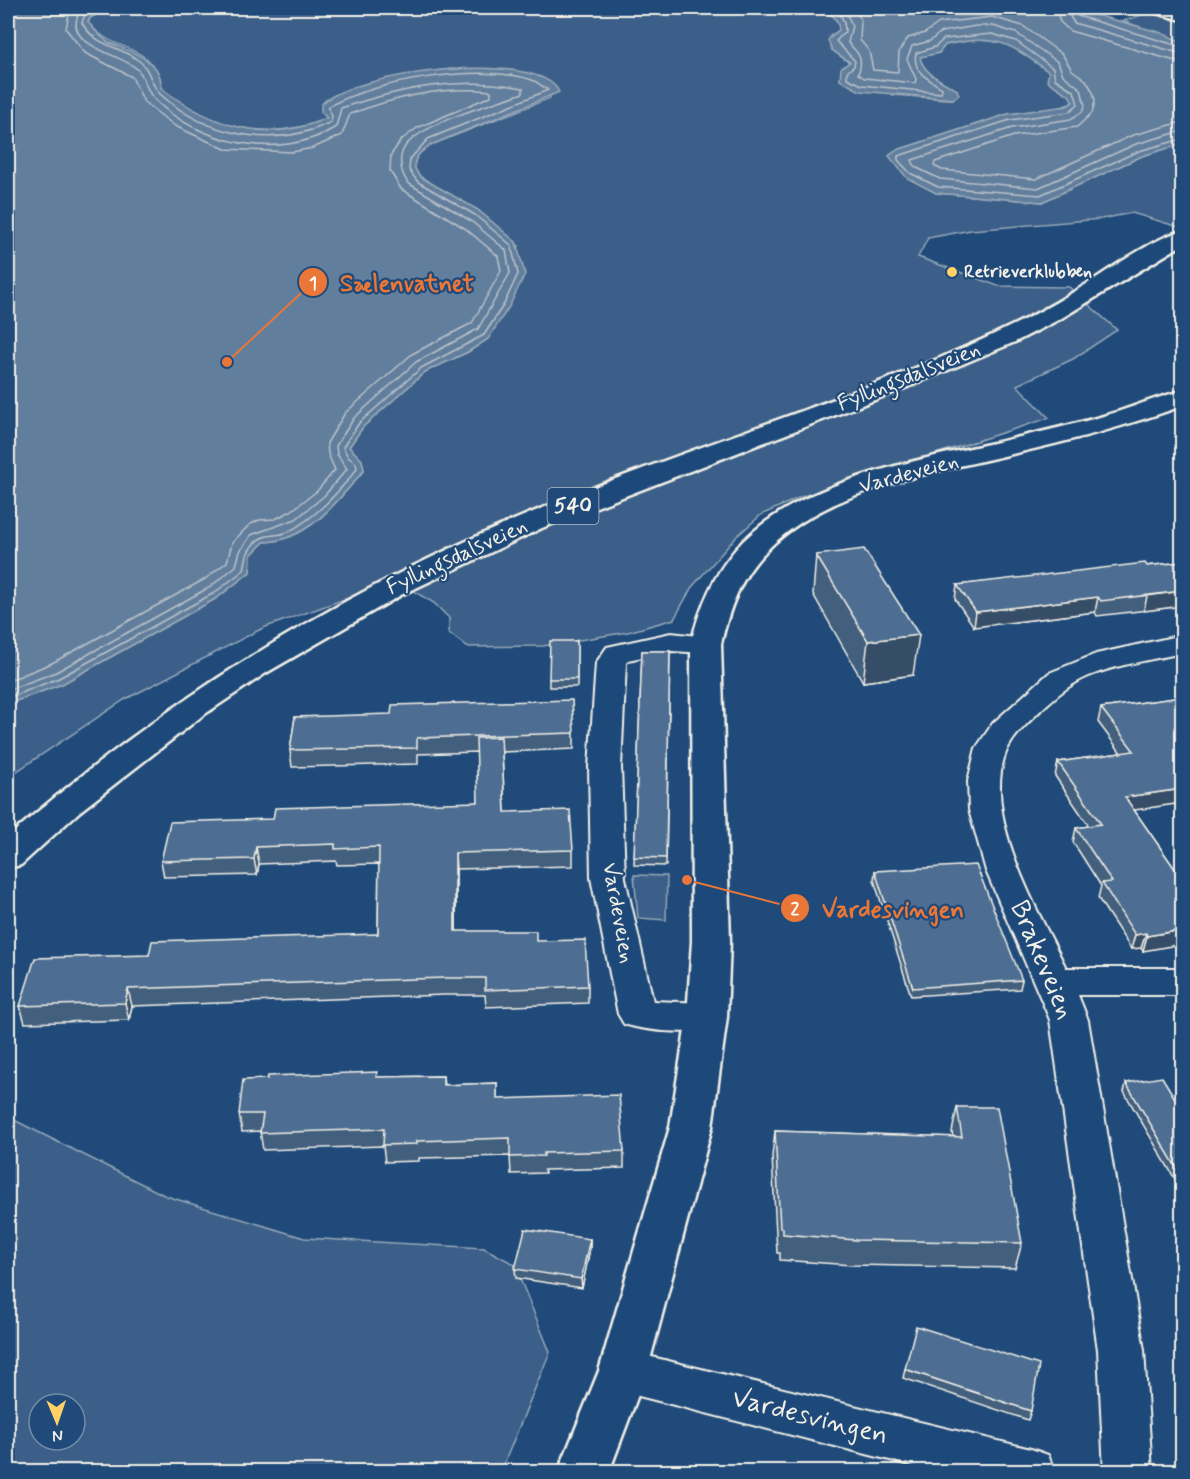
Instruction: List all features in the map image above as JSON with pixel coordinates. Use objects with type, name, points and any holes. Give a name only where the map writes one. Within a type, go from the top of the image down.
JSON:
[{"type":"main road","points":[[1154,8],[1182,16]]},
{"type":"main road","name":"Fyllingsdalsveien","points":[[8,855],[56,811],[185,712],[230,680],[342,612],[531,522],[854,400],[1009,336],[1182,237]]},
{"type":"main road","name":"Vardeveien","points":[[583,1472],[623,1371],[670,1213],[691,1127],[708,1017],[711,941],[706,644],[714,609],[725,583],[769,532],[820,502],[893,477],[1094,425],[1182,398]]},
{"type":"street","name":"Vardeveien","points":[[706,644],[671,642],[617,653],[611,663],[605,767],[608,878],[637,1014],[708,1017]]},
{"type":"street","name":"Brakeveien","points":[[1128,1472],[1121,1350],[1069,1020],[1056,982],[1005,875],[988,822],[984,780],[992,750],[1000,733],[1010,721],[1062,677],[1086,667],[1182,644]]},
{"type":"street","points":[[1056,982],[1182,981]]},
{"type":"street","name":"Vardesvingen","points":[[623,1371],[1031,1472]]},
{"type":"shaded area","points":[[108,8],[816,8],[829,13],[837,21],[839,30],[830,36],[832,50],[893,95],[946,99],[953,99],[957,90],[929,73],[919,57],[939,53],[945,45],[977,40],[1001,43],[1012,47],[1049,72],[1048,81],[1069,95],[1073,102],[1058,109],[1008,114],[894,151],[936,193],[1042,202],[1142,156],[1182,144],[1182,228],[1132,213],[1101,219],[971,230],[928,238],[918,257],[998,286],[1069,287],[1117,330],[1073,359],[1017,385],[1049,418],[803,496],[761,515],[737,536],[692,587],[674,619],[628,632],[543,646],[467,647],[449,633],[449,618],[434,603],[410,589],[373,589],[263,628],[124,700],[8,777],[8,704],[62,684],[217,598],[250,572],[251,555],[264,542],[295,535],[321,518],[344,494],[364,470],[362,460],[349,447],[363,427],[425,372],[468,352],[488,339],[519,246],[478,210],[422,178],[415,168],[416,160],[431,145],[550,98],[547,81],[526,75],[486,69],[448,69],[387,80],[325,100],[328,118],[307,125],[264,130],[242,128],[201,114],[182,103],[161,87],[152,65],[146,58],[96,31],[88,23],[90,18]]},
{"type":"shaded area","points":[[1163,8],[1182,8],[1182,42],[1123,21]]},
{"type":"shaded area","points":[[634,875],[667,876],[666,920],[638,918]]},
{"type":"shaded area","points":[[8,1117],[166,1196],[304,1238],[484,1248],[514,1264],[550,1352],[501,1471],[8,1471]]},
{"type":"water","points":[[8,8],[108,8],[90,18],[88,22],[102,38],[151,63],[157,70],[161,88],[180,101],[200,113],[240,127],[282,130],[304,126],[327,118],[321,112],[321,105],[338,93],[366,83],[443,70],[482,68],[517,71],[544,79],[559,92],[431,145],[416,160],[415,168],[422,178],[478,210],[516,242],[525,274],[509,307],[488,339],[468,352],[425,372],[363,427],[349,447],[362,460],[364,470],[354,482],[333,506],[308,527],[295,535],[264,542],[251,555],[250,572],[217,598],[62,684],[8,704]]},
{"type":"water","points":[[816,8],[1070,8],[1159,32],[1182,42],[1182,144],[1142,156],[1042,202],[936,193],[907,178],[889,156],[894,151],[1008,114],[1067,106],[1073,102],[1069,95],[1047,81],[1049,72],[1012,47],[977,40],[945,45],[939,53],[920,57],[930,73],[957,90],[959,95],[953,99],[860,91],[840,80],[841,68],[850,62],[832,50],[828,40],[839,30],[837,21],[832,15]]},
{"type":"building","points":[[864,549],[919,635],[868,641],[816,555]]},
{"type":"building","points":[[1182,562],[1182,591],[1101,601],[1098,597],[976,612],[957,585],[1145,563],[1147,566]]},
{"type":"building","points":[[550,641],[577,641],[577,679],[549,679]]},
{"type":"building","points":[[642,651],[670,651],[666,858],[634,857]]},
{"type":"building","points":[[1182,697],[1182,789],[1125,797],[1182,879],[1182,930],[1147,936],[1146,933],[1135,935],[1102,883],[1112,882],[1076,828],[1101,824],[1058,762],[1134,751],[1101,708]]},
{"type":"building","points":[[572,700],[574,733],[417,738],[417,748],[290,750],[295,717],[391,714],[392,705]]},
{"type":"building","points":[[501,737],[505,812],[570,810],[573,850],[455,853],[455,931],[536,931],[536,941],[585,940],[588,986],[485,990],[485,978],[444,978],[128,989],[125,1003],[20,1006],[35,958],[149,955],[152,941],[378,934],[379,847],[335,849],[335,844],[256,847],[254,859],[161,861],[170,822],[273,819],[275,808],[478,802],[476,738]]},
{"type":"building","points":[[976,865],[1022,980],[913,988],[875,871]]},
{"type":"building","points":[[377,1072],[376,1077],[443,1076],[443,1085],[497,1083],[497,1099],[619,1095],[624,1151],[544,1153],[544,1156],[510,1157],[510,1138],[417,1141],[417,1144],[383,1145],[384,1129],[260,1133],[263,1114],[239,1114],[243,1080],[267,1079],[268,1076]]},
{"type":"building","points":[[1162,1077],[1182,1110],[1182,1177],[1126,1083]]},
{"type":"building","points":[[957,1107],[997,1107],[1022,1243],[856,1240],[783,1234],[783,1228],[780,1228],[775,1131],[962,1137]]},
{"type":"building","points":[[525,1229],[590,1239],[581,1279],[515,1269]]},
{"type":"building","points":[[916,1326],[1039,1365],[1031,1411],[905,1369]]},
{"type":"place","name":"Retrieverklubben","points":[[952,272]]},
{"type":"place","name":"Sælenvatnet","points":[[227,362]]},
{"type":"place","name":"Vardesvingen","points":[[687,880]]}]
